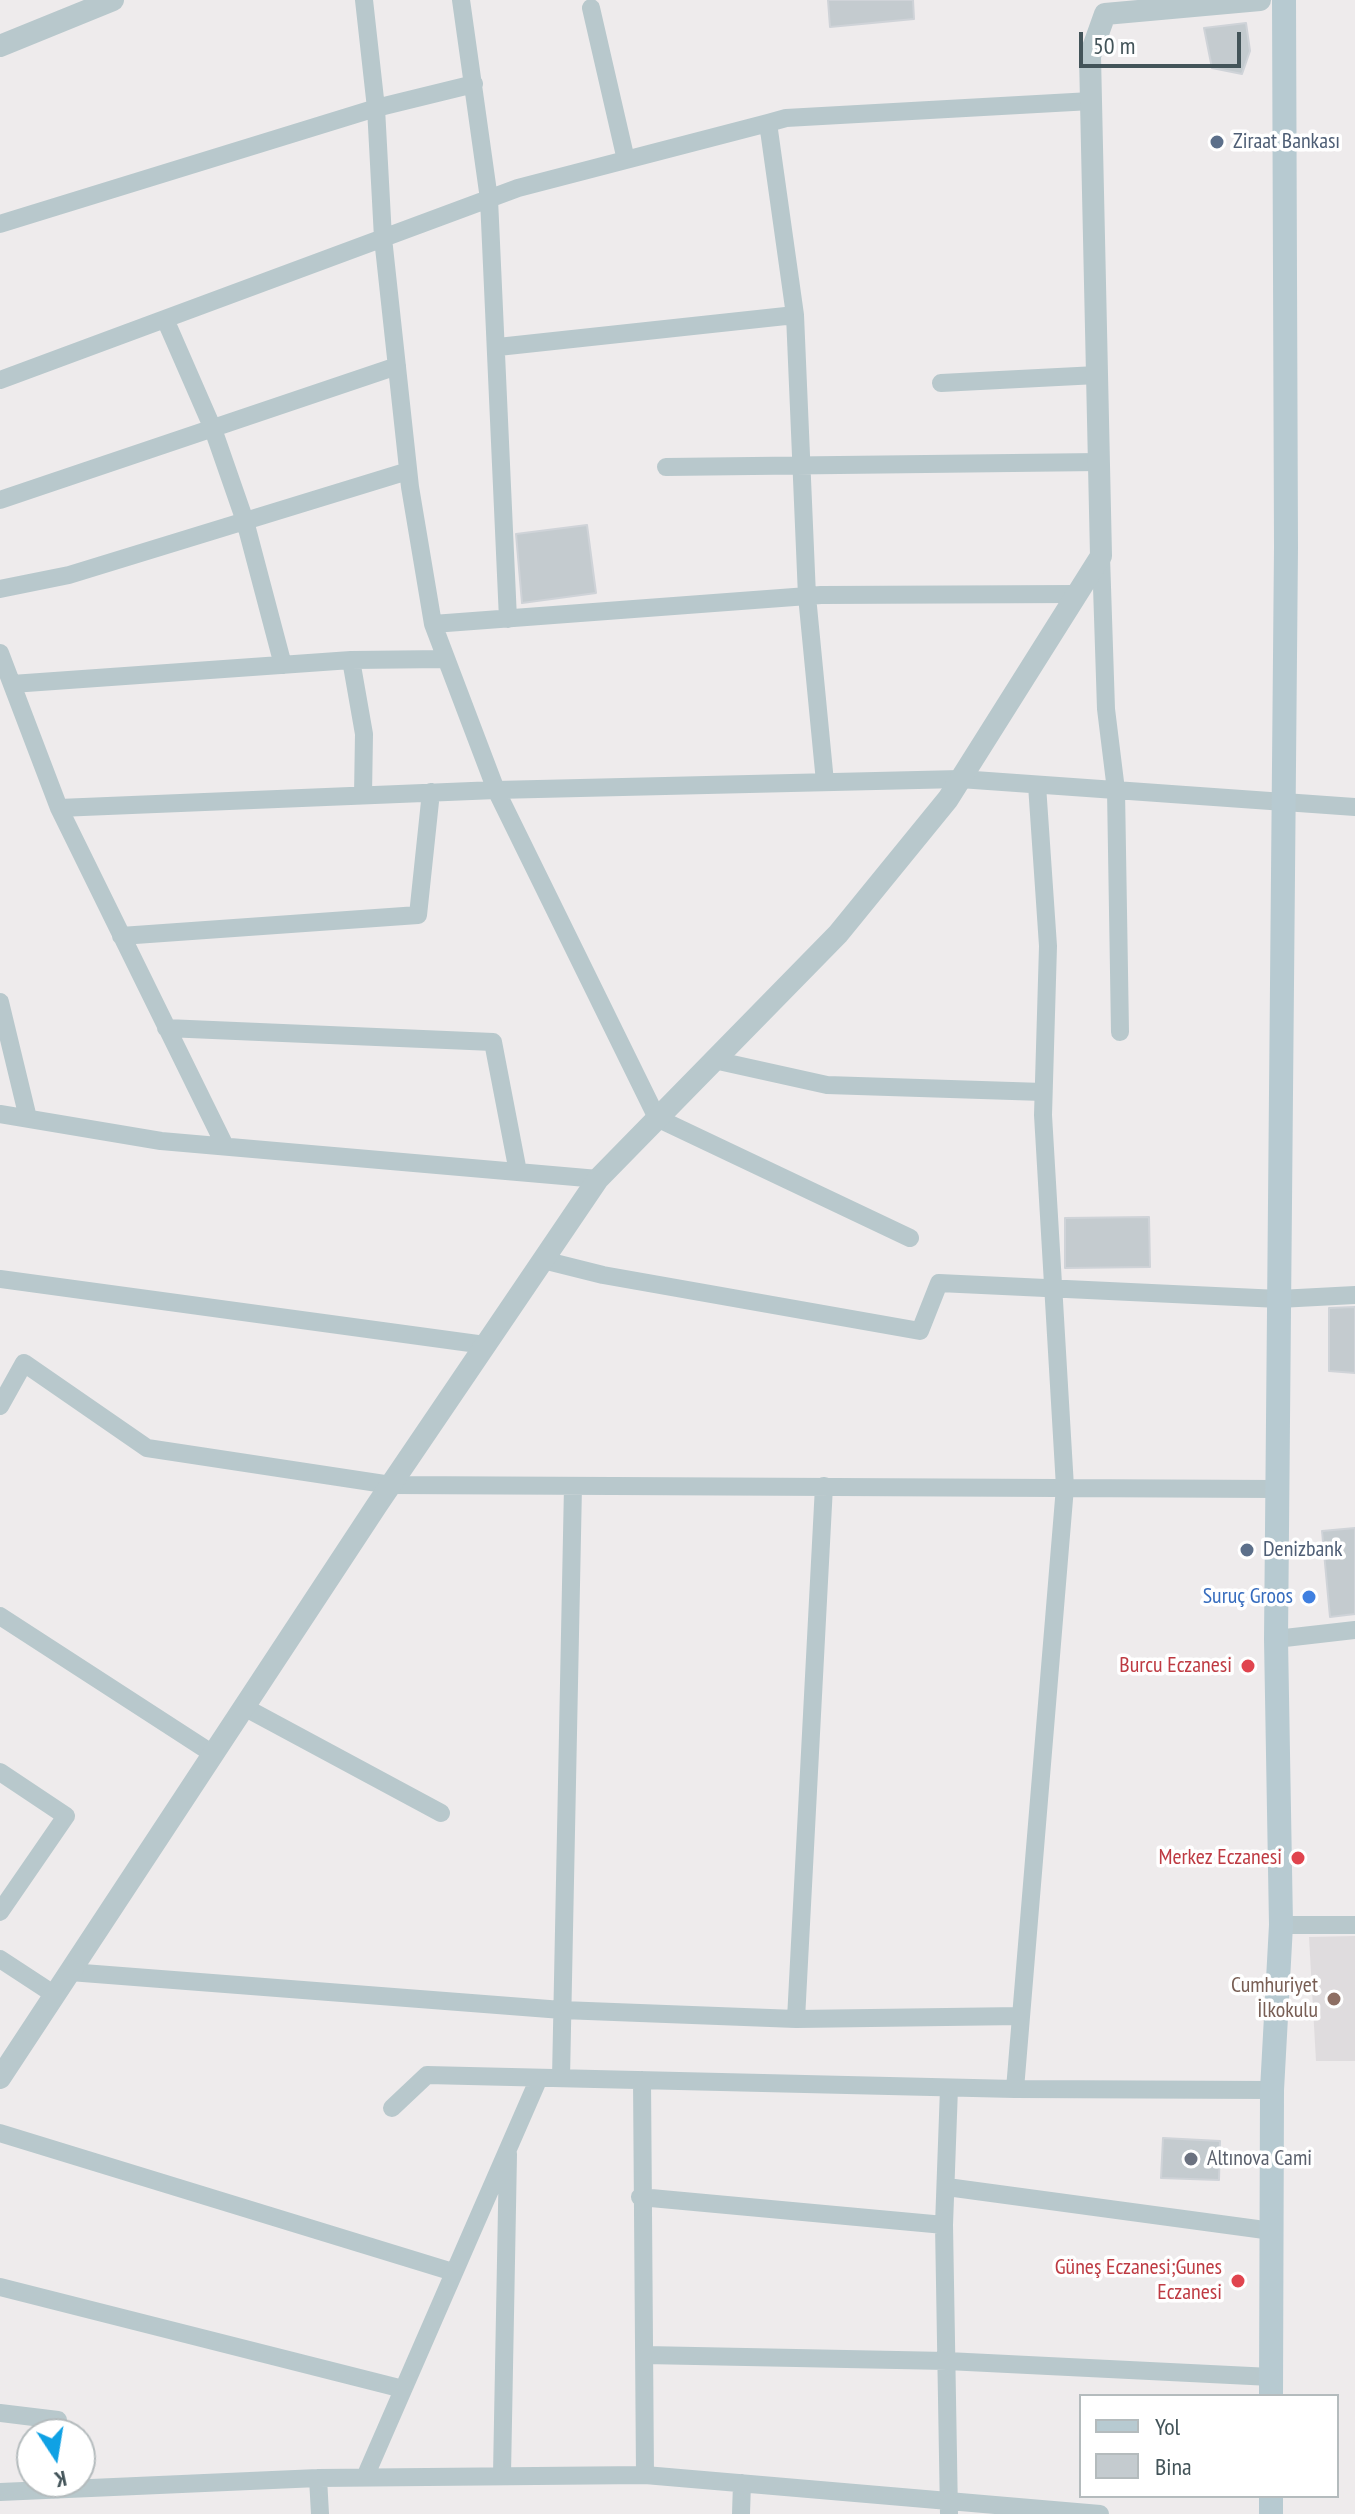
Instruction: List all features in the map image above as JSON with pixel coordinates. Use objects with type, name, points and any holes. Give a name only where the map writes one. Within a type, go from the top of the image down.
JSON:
[{"type":"main road","points":[[1271,2387],[1272,2090],[1281,1925],[1276,1639],[1284,802],[1284,0]]},
{"type":"street","points":[[0,46],[113,0]]},
{"type":"street","points":[[364,0],[376,108],[383,238],[408,471],[433,624],[496,790],[657,1118],[910,1238]]},
{"type":"street","points":[[461,0],[489,199],[508,619]]},
{"type":"street","points":[[1120,1032],[1116,790],[1106,709],[1101,556],[1090,56],[1105,14],[1260,0]]},
{"type":"street","points":[[591,8],[626,160]]},
{"type":"street","points":[[0,224],[376,108],[474,84]]},
{"type":"street","points":[[0,380],[489,199],[786,118],[1091,101]]},
{"type":"street","points":[[768,123],[795,315],[807,596],[825,782]]},
{"type":"street","points":[[498,347],[795,315]]},
{"type":"street","points":[[165,319],[213,429],[245,521],[283,665]]},
{"type":"street","points":[[0,500],[397,366]]},
{"type":"street","points":[[941,383],[1097,375]]},
{"type":"street","points":[[666,467],[1099,462]]},
{"type":"street","points":[[0,589],[69,575],[408,471]]},
{"type":"street","points":[[0,2078],[391,1485],[598,1179],[838,934],[960,779],[1101,556]]},
{"type":"street","points":[[433,624],[807,596],[1077,594]]},
{"type":"street","points":[[0,653],[59,808],[225,1146]]},
{"type":"street","points":[[12,684],[351,660],[446,659]]},
{"type":"street","points":[[351,660],[364,734],[363,795]]},
{"type":"street","points":[[59,808],[431,792],[960,779],[1355,807]]},
{"type":"street","points":[[1015,2089],[1065,1487],[1051,1288],[1043,1092],[1048,946],[1037,785]]},
{"type":"street","points":[[121,936],[418,915],[431,792]]},
{"type":"street","points":[[0,1002],[28,1118]]},
{"type":"street","points":[[166,1028],[493,1042],[518,1172]]},
{"type":"street","points":[[714,1060],[827,1085],[1043,1092]]},
{"type":"street","points":[[0,1114],[161,1141],[598,1179]]},
{"type":"street","points":[[543,1260],[603,1275],[920,1331],[939,1283],[1279,1299],[1355,1295]]},
{"type":"street","points":[[0,1279],[485,1345]]},
{"type":"street","points":[[0,1406],[24,1363],[147,1448],[391,1485],[1277,1489]]},
{"type":"street","points":[[561,2078],[573,1486]]},
{"type":"street","points":[[796,2019],[824,1486]]},
{"type":"street","points":[[0,1616],[213,1754]]},
{"type":"street","points":[[1276,1639],[1355,1630]]},
{"type":"street","points":[[244,1707],[441,1813]]},
{"type":"street","points":[[0,1772],[66,1816],[0,1912]]},
{"type":"street","points":[[1281,1925],[1355,1925]]},
{"type":"street","points":[[0,1959],[55,1995]]},
{"type":"street","points":[[70,1972],[562,2010],[796,2019],[1021,2016]]},
{"type":"street","points":[[392,2108],[427,2075],[949,2088],[1272,2090]]},
{"type":"street","points":[[365,2477],[539,2078]]},
{"type":"street","points":[[642,2080],[640,2197],[645,2475]]},
{"type":"street","points":[[949,2088],[944,2225],[950,2508]]},
{"type":"street","points":[[0,2133],[21,2143],[453,2272]]},
{"type":"street","points":[[502,2474],[508,2144]]},
{"type":"street","points":[[947,2187],[1272,2231]]},
{"type":"street","points":[[640,2197],[944,2225]]},
{"type":"street","points":[[0,2287],[403,2389]]},
{"type":"street","points":[[645,2355],[947,2361],[1271,2387]]},
{"type":"street","points":[[0,2413],[41,2418]]},
{"type":"street","points":[[0,2492],[318,2478],[645,2475],[742,2483],[893,2506],[1100,2514]]},
{"type":"street","points":[[318,2478],[320,2514]]},
{"type":"street","points":[[741,2514],[742,2483]]},
{"type":"shaded area","name":"Cumhuriyet İlkokulu","points":[[1355,1936],[1355,2061],[1316,2061],[1309,1937]]},
{"type":"building","points":[[828,0],[913,0],[914,19],[830,27]]},
{"type":"building","points":[[1246,23],[1250,51],[1242,74],[1212,68],[1204,28]]},
{"type":"building","points":[[587,525],[596,593],[522,603],[516,534]]},
{"type":"building","points":[[1149,1217],[1150,1267],[1065,1268],[1065,1218]]},
{"type":"building","points":[[1355,1307],[1355,1373],[1329,1371],[1329,1308]]},
{"type":"building","points":[[1355,1528],[1355,1614],[1330,1617],[1322,1531]]},
{"type":"building","name":"Altınova Cami","points":[[1163,2138],[1220,2141],[1219,2180],[1161,2178]]},
{"type":"place","name":"Ziraat Bankası","points":[[1217,142]]},
{"type":"place","name":"Denizbank","points":[[1247,1550]]},
{"type":"place","name":"Suruç Groos","points":[[1309,1597]]},
{"type":"place","name":"Burcu Eczanesi","points":[[1248,1666]]},
{"type":"place","name":"Merkez Eczanesi","points":[[1298,1858]]},
{"type":"place","name":"Cumhuriyet İlkokulu","points":[[1334,1999]]},
{"type":"place","name":"Altınova Cami","points":[[1191,2159]]},
{"type":"place","name":"Güneş Eczanesi;Gunes Eczanesi","points":[[1238,2281]]}]
